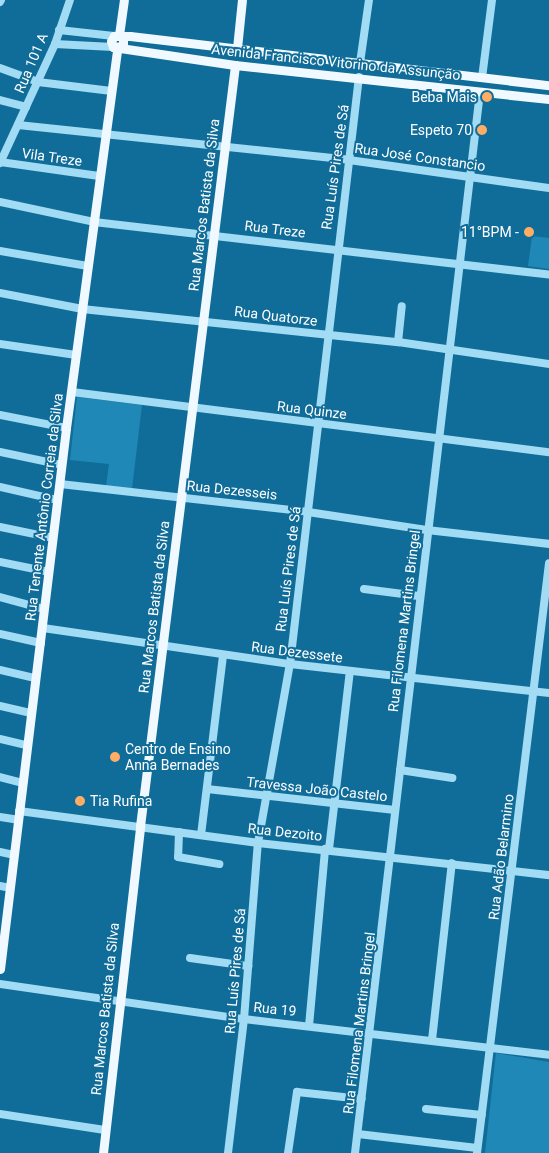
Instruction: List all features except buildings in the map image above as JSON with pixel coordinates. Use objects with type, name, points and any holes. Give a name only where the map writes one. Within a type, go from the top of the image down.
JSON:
[{"type":"main road","name":"Rua Tenente Antônio Correia da Silva","points":[[0,963],[3,923],[10,888],[66,428],[117,48],[124,44],[119,36],[124,0]]},
{"type":"main road","points":[[237,49],[227,56],[235,65],[244,58],[237,49],[242,0]]},
{"type":"main road","name":"Avenida Francisco Vitorino da Assunção","points":[[119,36],[549,85]]},
{"type":"main road","name":"Avenida Francisco Vitorino da Assunção","points":[[117,48],[235,65],[549,99]]},
{"type":"main road","name":"Rua Marcos Batista da Silva","points":[[103,1153],[140,826],[183,498],[235,65]]},
{"type":"main road","points":[[391,81],[392,67]]},
{"type":"main road","points":[[480,92],[488,86],[482,78]]},
{"type":"street","name":"Rua 101 A","points":[[0,162],[55,44],[70,0]]},
{"type":"street","points":[[360,63],[368,0]]},
{"type":"street","points":[[482,78],[492,0]]},
{"type":"street","points":[[59,30],[119,36]]},
{"type":"street","points":[[55,44],[117,48]]},
{"type":"street","points":[[0,68],[38,82],[112,91]]},
{"type":"street","name":"Rua Luís Pires de Sá","points":[[228,1153],[244,1019],[258,843],[290,664],[308,512],[316,423],[328,335],[336,248],[359,77]]},
{"type":"street","name":"Rua Filomena Martins Bringel","points":[[355,1153],[372,1033],[419,596],[459,265],[472,177],[480,92]]},
{"type":"street","points":[[0,100],[26,107]]},
{"type":"street","name":"Rua José Constancio","points":[[18,125],[349,160],[549,188]]},
{"type":"street","name":"Vila Treze","points":[[0,162],[100,176]]},
{"type":"street","name":"Rua Treze","points":[[0,202],[94,222],[336,248],[549,275]]},
{"type":"street","points":[[0,251],[88,266]]},
{"type":"street","name":"Rua Quatorze","points":[[0,293],[82,308],[398,342],[449,352],[549,364]]},
{"type":"street","points":[[398,342],[402,306]]},
{"type":"street","points":[[0,344],[76,355]]},
{"type":"street","name":"Rua Quinze","points":[[72,392],[549,452]]},
{"type":"street","points":[[0,415],[66,428]]},
{"type":"street","points":[[0,452],[62,465]]},
{"type":"street","name":"Rua Dezesseis","points":[[60,484],[308,512],[427,530],[549,544]]},
{"type":"street","points":[[0,487],[57,500]]},
{"type":"street","points":[[0,527],[53,538]]},
{"type":"street","points":[[0,562],[49,572]]},
{"type":"street","name":"Rua Adão Belarmino","points":[[477,1151],[549,563]]},
{"type":"street","points":[[364,589],[419,596]]},
{"type":"street","points":[[0,597],[44,609]]},
{"type":"street","name":"Rua Dezessete","points":[[42,628],[290,664],[410,679],[549,693]]},
{"type":"street","points":[[0,634],[41,643]]},
{"type":"street","points":[[201,835],[223,655]]},
{"type":"street","points":[[0,670],[35,678]]},
{"type":"street","points":[[309,1026],[327,849],[336,802],[350,671]]},
{"type":"street","points":[[0,706],[31,713]]},
{"type":"street","points":[[0,739],[27,745]]},
{"type":"street","points":[[400,770],[452,778]]},
{"type":"street","points":[[0,777],[23,783]]},
{"type":"street","name":"Travessa João Castelo","points":[[207,789],[266,798],[336,802],[395,810]]},
{"type":"street","name":"Rua Dezoito","points":[[0,816],[140,826],[258,843],[327,849],[549,875]]},
{"type":"street","points":[[179,832],[178,857],[219,864]]},
{"type":"street","points":[[0,852],[14,855]]},
{"type":"street","points":[[432,1040],[452,863]]},
{"type":"street","points":[[0,886],[10,888]]},
{"type":"street","points":[[190,958],[248,966]]},
{"type":"street","name":"Rua 19","points":[[0,984],[244,1019],[549,1055]]},
{"type":"street","points":[[288,1153],[293,1105],[297,1092],[362,1099]]},
{"type":"street","points":[[426,1109],[482,1115]]},
{"type":"street","points":[[0,1114],[105,1130]]},
{"type":"street","points":[[358,1134],[477,1151]]},
{"type":"shaded area","points":[[532,236],[549,238],[549,269],[528,266]]},
{"type":"shaded area","points":[[77,397],[142,405],[132,489],[106,486],[109,464],[70,460]]},
{"type":"shaded area","points":[[496,1053],[549,1062],[549,1153],[485,1153]]},
{"type":"place","name":"Beba Mais","points":[[487,97]]},
{"type":"place","name":"Espeto 70","points":[[482,130]]},
{"type":"place","name":"11°BPM -","points":[[529,232]]},
{"type":"place","name":"Centro de Ensino Anna Bernades","points":[[115,757]]},
{"type":"place","name":"Tia Rufina","points":[[80,801]]}]
